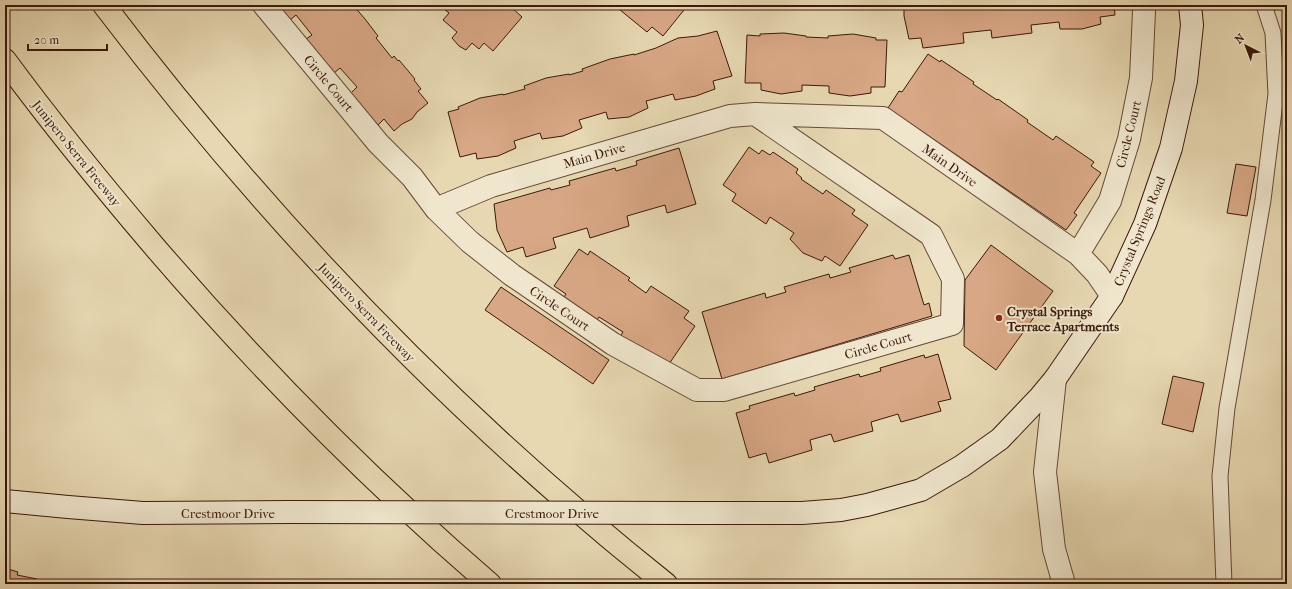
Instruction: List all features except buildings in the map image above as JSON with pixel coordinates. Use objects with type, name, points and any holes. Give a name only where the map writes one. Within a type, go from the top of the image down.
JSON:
[{"type":"highway","name":"Junipero Serra Freeway","points":[[104,5],[166,85],[231,163],[360,306],[433,378],[524,464],[586,519],[666,584]]},
{"type":"highway","name":"Junipero Serra Freeway","points":[[5,60],[54,125],[111,195],[238,341],[354,460],[442,542],[490,584]]},
{"type":"street","name":"Circle Court","points":[[264,5],[378,143],[412,177],[436,209],[470,242],[518,279],[613,344],[696,390],[724,390],[952,324],[953,279],[931,235],[755,114]]},
{"type":"street","name":"Circle Court","points":[[1078,254],[1110,201],[1129,139],[1141,78],[1143,5]]},
{"type":"street","name":"Crystal Springs Road","points":[[1064,584],[1054,549],[1045,472],[1056,378],[1112,296],[1144,224],[1171,148],[1186,81],[1192,25],[1190,5]]},
{"type":"street","name":"Main Drive","points":[[436,209],[491,186],[730,116],[755,114],[882,118],[1078,254],[1097,274],[1112,296]]},
{"type":"street","name":"Crestmoor Drive","points":[[5,501],[135,512],[699,513],[841,510],[867,505],[921,490],[962,466],[1000,439],[1056,378]]},
{"type":"lane","points":[[1224,584],[1220,476],[1226,423],[1263,200],[1276,94],[1273,33],[1264,5]]},
{"type":"place","name":"Crystal Springs Terrace Apartments","points":[[999,318]]}]
